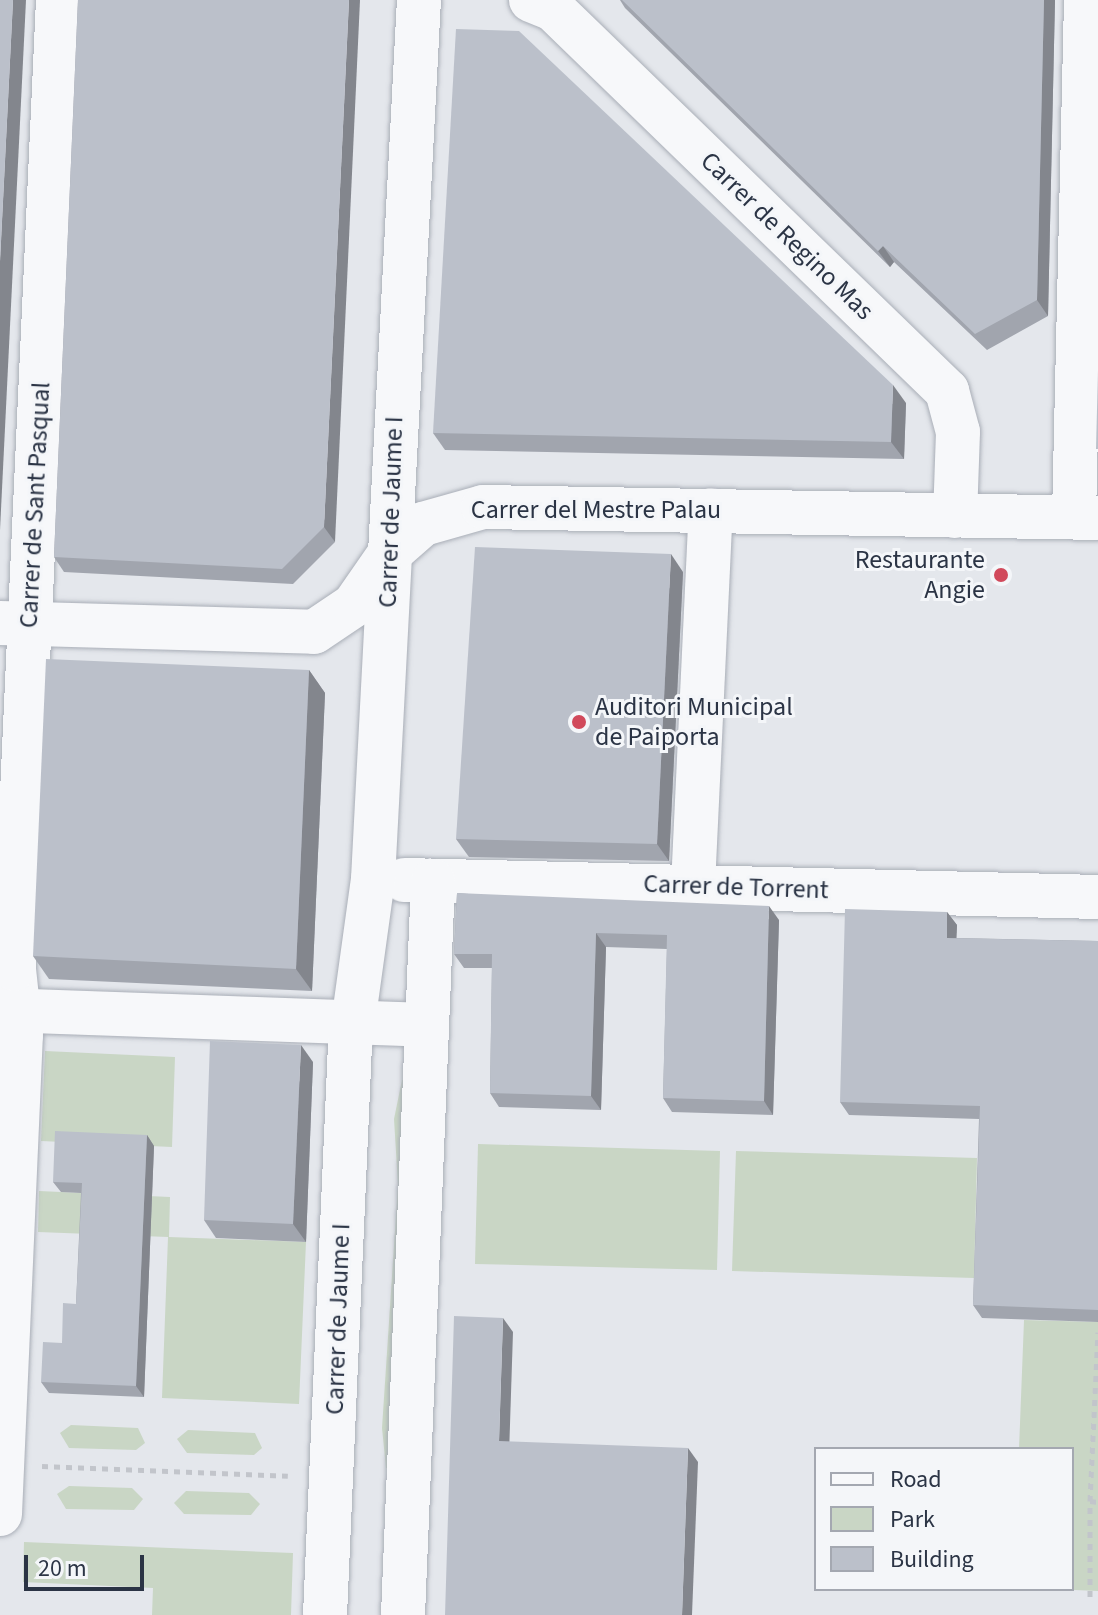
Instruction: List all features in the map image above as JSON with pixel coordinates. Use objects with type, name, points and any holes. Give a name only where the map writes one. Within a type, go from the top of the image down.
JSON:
[{"type":"street","name":"Carrer de Sant Pasqual","points":[[0,1514],[6,1222],[21,1035],[7,1010],[15,624],[58,0]]},
{"type":"street","name":"Carrer de Jaume I","points":[[325,1615],[352,1023],[373,879],[419,0]]},
{"type":"street","name":"Carrer de Regino Mas","points":[[531,0],[553,9],[947,391],[958,432],[955,516]]},
{"type":"street","points":[[1086,0],[1086,517]]},
{"type":"street","name":"Carrer del Mestre Palau","points":[[15,624],[314,632],[354,605],[390,553],[423,524],[483,507],[1086,517]]},
{"type":"street","points":[[693,886],[711,510]]},
{"type":"street","name":"Carrer de Torrent","points":[[373,879],[1098,897]]},
{"type":"street","points":[[403,1615],[433,881]]},
{"type":"street","points":[[7,1010],[426,1025]]},
{"type":"path","points":[[1090,1597],[1090,1501],[1098,1332]]},
{"type":"path","points":[[27,1466],[296,1477]]},
{"type":"path","points":[[1090,1501],[1098,1502]]},
{"type":"green space","points":[[45,1051],[175,1057],[172,1147],[41,1141]]},
{"type":"green space","points":[[402,1080],[412,1081],[396,1468],[386,1468],[382,1428],[398,1185],[394,1119]]},
{"type":"green space","points":[[478,1144],[720,1151],[717,1270],[475,1264]]},
{"type":"green space","points":[[736,1151],[977,1158],[974,1278],[732,1271]]},
{"type":"green space","points":[[39,1191],[170,1197],[169,1237],[306,1242],[299,1404],[162,1398],[168,1237],[38,1232]]},
{"type":"green space","points":[[1024,1320],[1098,1322],[1098,1591],[1074,1590],[1074,1447],[1019,1447]]},
{"type":"green space","points":[[71,1425],[138,1428],[145,1443],[136,1450],[69,1448],[60,1433]]},
{"type":"green space","points":[[188,1430],[255,1433],[262,1448],[254,1455],[187,1453],[177,1439]]},
{"type":"green space","points":[[69,1486],[132,1488],[143,1499],[134,1510],[66,1509],[57,1494]]},
{"type":"green space","points":[[186,1491],[249,1493],[260,1504],[251,1515],[184,1514],[174,1503]]},
{"type":"green space","points":[[24,1542],[293,1553],[291,1615],[152,1615],[153,1588],[23,1582]]},
{"type":"building","points":[[0,0],[13,0],[0,261]]},
{"type":"building","points":[[78,0],[349,0],[324,527],[282,569],[54,557]]},
{"type":"building","points":[[622,0],[1044,0],[1037,300],[975,334],[883,246],[878,251]]},
{"type":"building","points":[[456,29],[519,31],[893,385],[891,442],[433,433]]},
{"type":"building","points":[[1098,370],[1098,449],[1096,449]]},
{"type":"building","name":"Auditori Municipal de Paiporta","points":[[475,547],[671,554],[657,844],[456,839]]},
{"type":"building","points":[[46,659],[309,670],[296,969],[33,956]]},
{"type":"building","points":[[457,893],[769,906],[764,1101],[663,1098],[667,935],[596,933],[591,1096],[490,1093],[492,954],[454,954]]},
{"type":"building","points":[[845,909],[947,912],[947,938],[1098,941],[1098,1310],[973,1305],[980,1106],[840,1102]]},
{"type":"building","points":[[210,1041],[301,1045],[293,1224],[204,1220]]},
{"type":"building","points":[[55,1131],[147,1135],[136,1386],[41,1382],[43,1342],[62,1343],[63,1303],[76,1304],[82,1183],[53,1182]]},
{"type":"building","points":[[454,1316],[503,1318],[499,1441],[688,1448],[682,1615],[445,1615]]},
{"type":"place","name":"Restaurante Angie","points":[[1001,575]]},
{"type":"place","name":"Auditori Municipal de Paiporta","points":[[579,722]]}]
